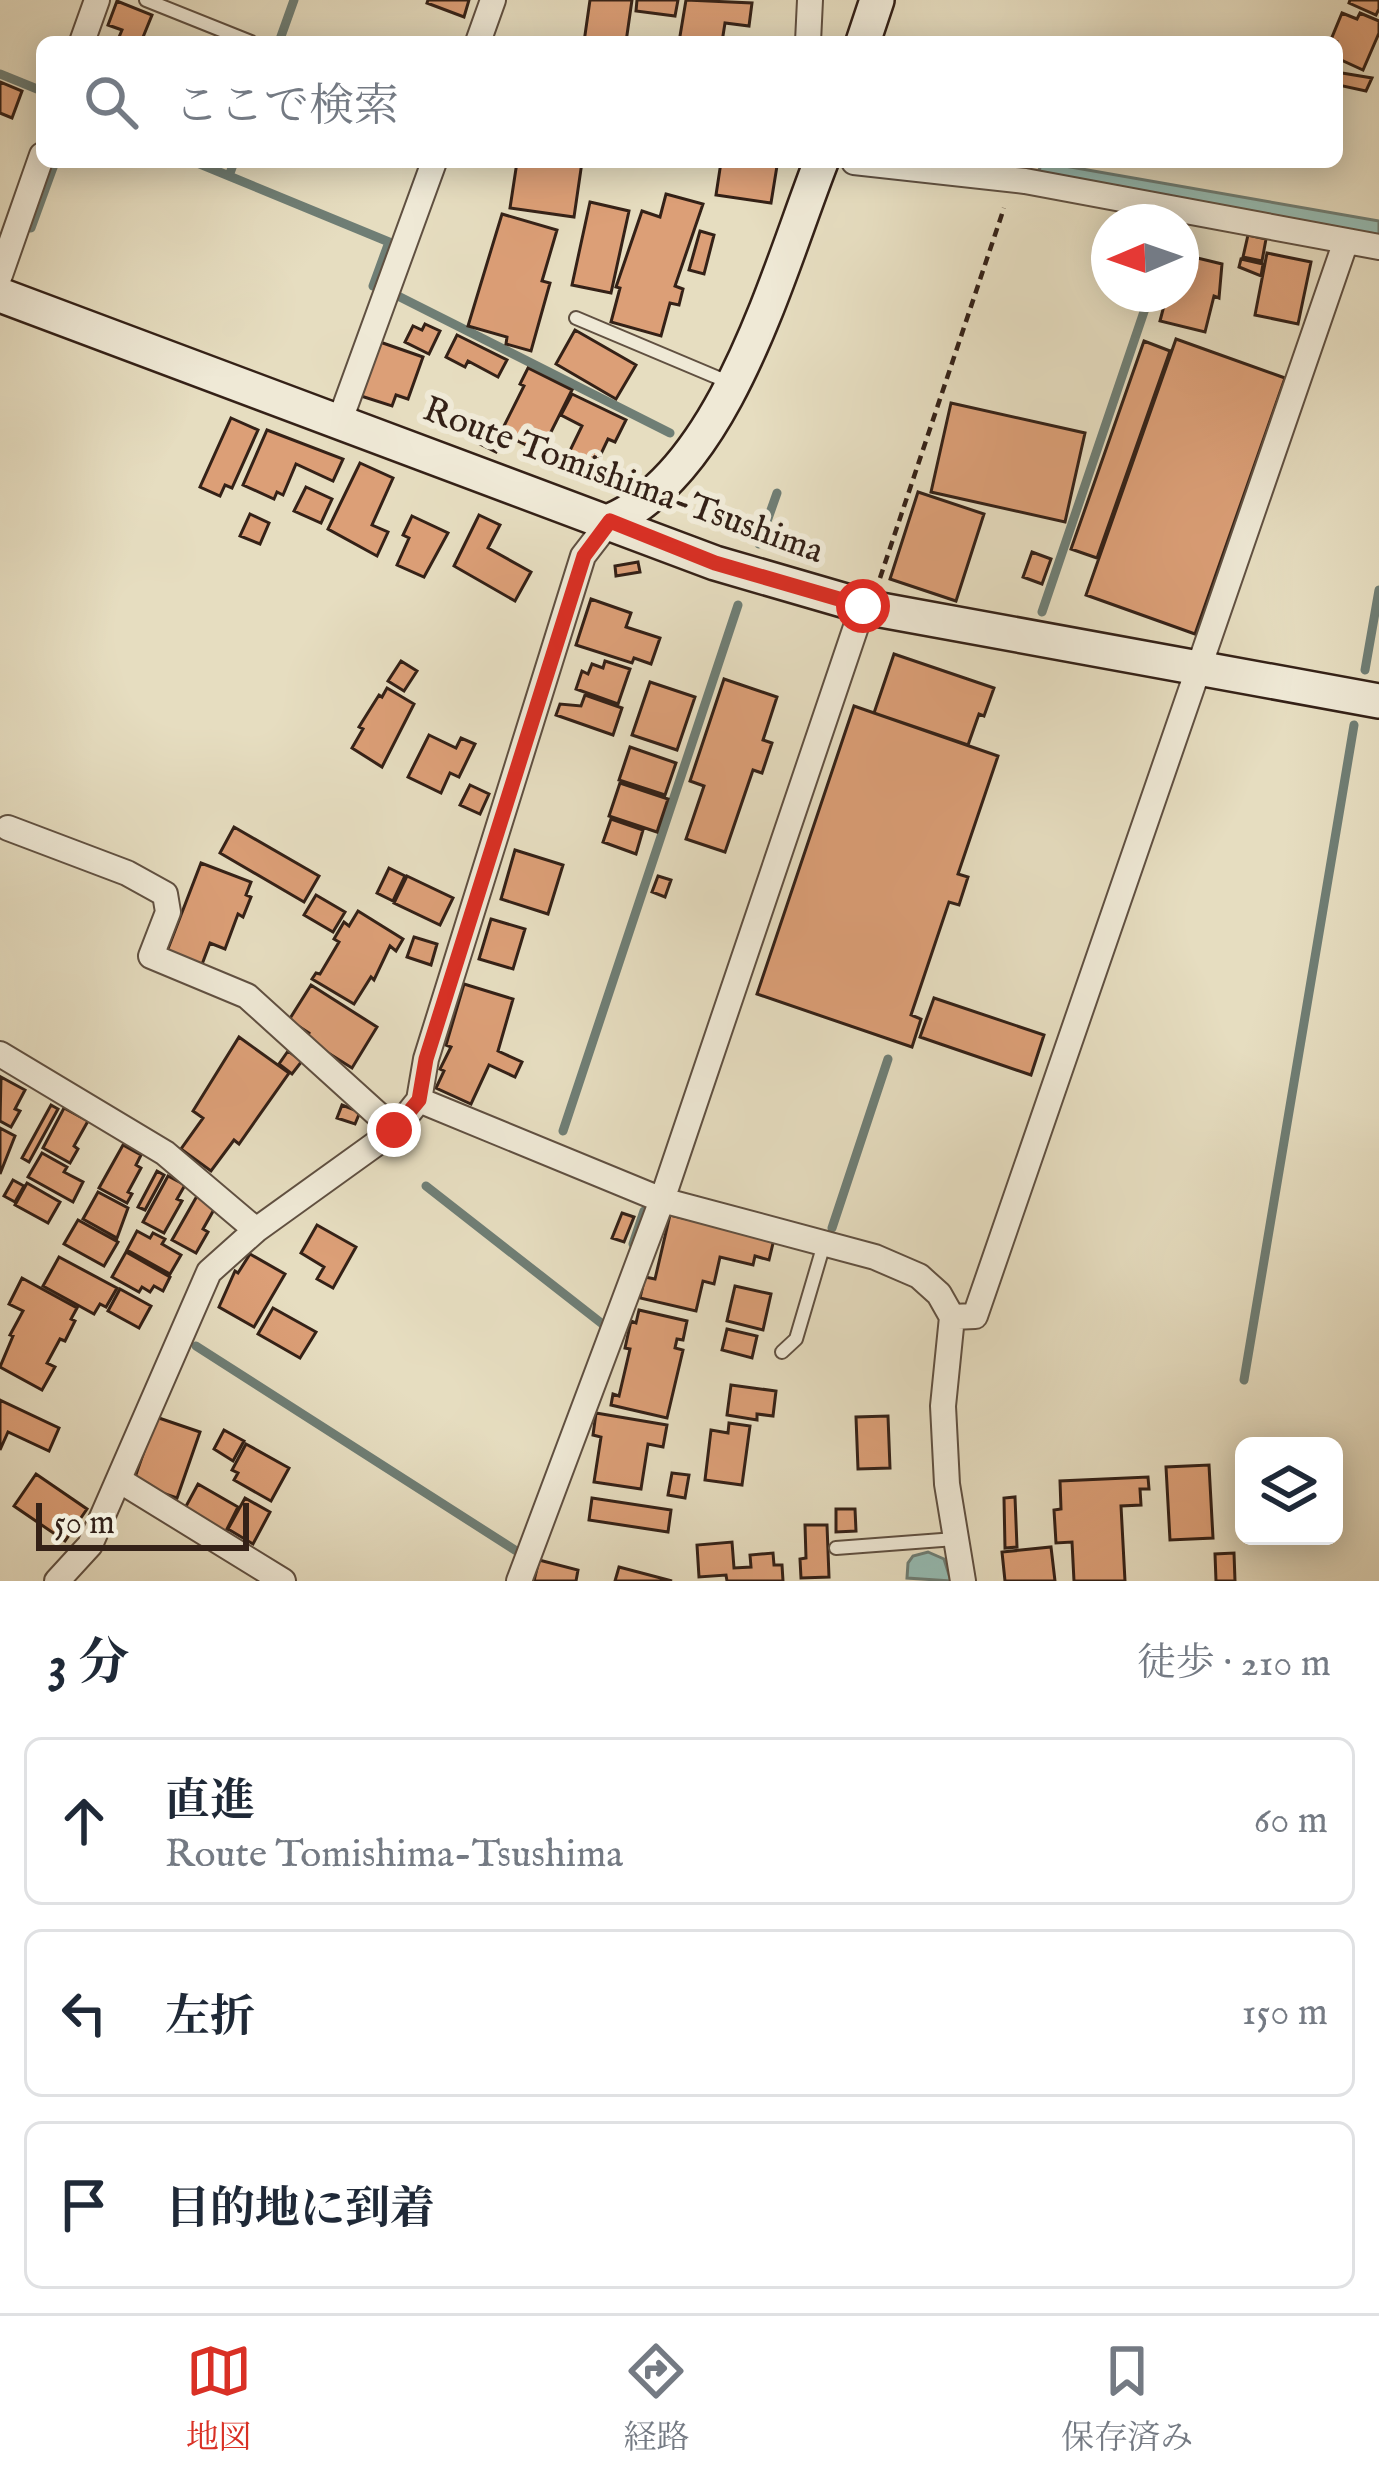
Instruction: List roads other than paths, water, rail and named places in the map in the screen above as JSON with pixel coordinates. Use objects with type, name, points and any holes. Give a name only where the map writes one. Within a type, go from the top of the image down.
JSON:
[{"type":"main road","points":[[864,36],[877,0]]},
{"type":"main road","points":[[610,521],[640,508],[689,459],[734,384],[819,168]]},
{"type":"main road","name":"Route Tomishima-Tsushima","points":[[0,295],[715,563],[866,607],[1379,700]]},
{"type":"street","points":[[84,36],[97,0]]},
{"type":"street","points":[[480,36],[493,0]]},
{"type":"street","points":[[808,36],[810,0]]},
{"type":"street","points":[[0,275],[37,168]]},
{"type":"street","points":[[340,420],[432,168]]},
{"type":"street","points":[[907,168],[1014,180],[1379,247]]},
{"type":"street","points":[[952,1317],[975,1316],[1346,242]]},
{"type":"street","points":[[57,1581],[90,1545],[209,1272],[256,1230],[394,1130],[419,1100],[426,1059],[584,556],[610,521]]},
{"type":"street","points":[[519,1581],[662,1200],[866,607]]},
{"type":"street","points":[[3,832],[127,873],[165,894],[168,912],[151,956],[247,996],[394,1130]]},
{"type":"street","points":[[0,1054],[165,1153],[256,1230]]},
{"type":"street","points":[[419,1100],[662,1200],[875,1258],[919,1276],[939,1294],[952,1317],[943,1406],[947,1484],[963,1581]]},
{"type":"street","points":[[119,1480],[283,1581]]},
{"type":"lane","points":[[146,0],[236,36]]},
{"type":"lane","points":[[576,318],[734,384]]},
{"type":"lane","points":[[782,1352],[796,1339],[824,1244]]},
{"type":"lane","points":[[836,1548],[956,1539]]},
{"type":"water","points":[[1040,168],[1076,168],[1379,221],[1379,236],[1199,204],[1037,176]]},
{"type":"water","points":[[928,1552],[944,1559],[951,1581],[907,1578],[913,1556]]},
{"type":"waterway","points":[[281,36],[294,0]]},
{"type":"waterway","points":[[0,74],[36,89]]},
{"type":"waterway","points":[[31,228],[53,168]]},
{"type":"waterway","points":[[210,168],[229,176],[232,168]]},
{"type":"waterway","points":[[229,176],[389,242],[373,286]]},
{"type":"waterway","points":[[398,296],[670,433]]},
{"type":"waterway","points":[[1042,612],[1144,312]]},
{"type":"waterway","points":[[759,544],[777,493]]},
{"type":"waterway","points":[[1365,670],[1379,590]]},
{"type":"waterway","points":[[563,1131],[738,605]]},
{"type":"waterway","points":[[1244,1380],[1354,725]]},
{"type":"waterway","points":[[832,1228],[888,1059]]},
{"type":"waterway","points":[[426,1186],[605,1326]]},
{"type":"waterway","points":[[633,1244],[644,1211]]},
{"type":"waterway","points":[[196,1346],[518,1552]]}]
